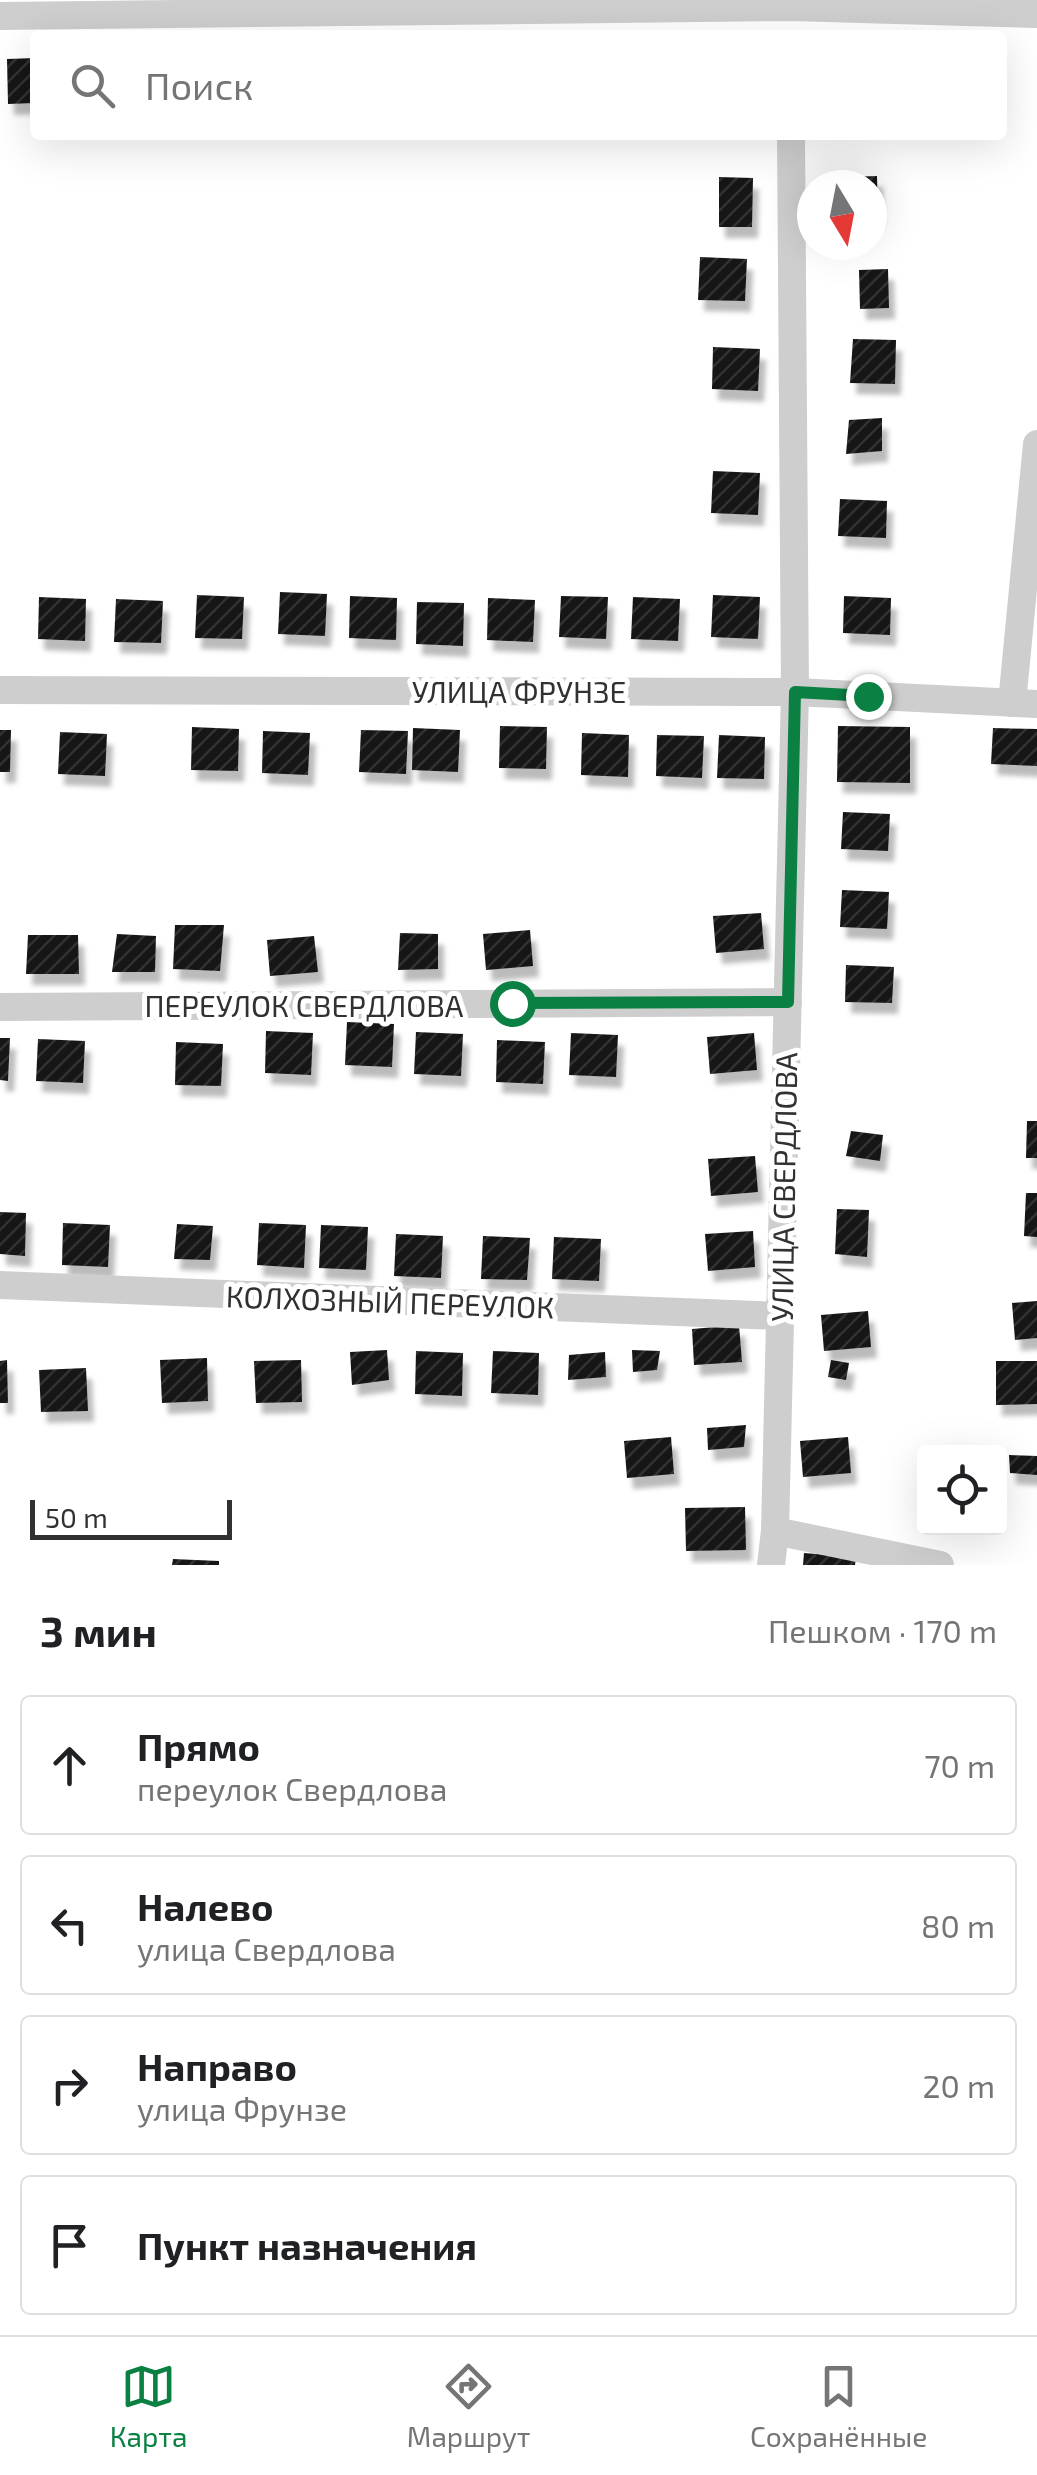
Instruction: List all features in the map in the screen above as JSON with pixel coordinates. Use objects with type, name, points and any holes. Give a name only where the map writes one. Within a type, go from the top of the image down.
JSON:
[{"type":"street","points":[[0,16],[1037,14]]},
{"type":"street","name":"УЛИЦА СВЕРДЛОВА","points":[[771,1565],[775,1531],[795,692],[791,140]]},
{"type":"street","points":[[1024,703],[1037,444]]},
{"type":"street","name":"УЛИЦА ФРУНЗЕ","points":[[0,690],[795,692],[1024,703]]},
{"type":"street","name":"ПЕРЕУЛОК СВЕРДЛОВА","points":[[0,1006],[788,1002]]},
{"type":"street","name":"КОЛХОЗНЫЙ ПЕРЕУЛОК","points":[[0,1285],[780,1316]]},
{"type":"street","points":[[775,1531],[940,1565]]},
{"type":"building","points":[[30,58],[30,103],[8,104],[7,59]]},
{"type":"building","points":[[719,177],[753,178],[752,227],[719,227]]},
{"type":"building","points":[[700,257],[747,259],[745,301],[698,300]]},
{"type":"building","points":[[888,269],[889,308],[860,309],[859,270]]},
{"type":"building","points":[[853,339],[896,340],[895,384],[850,383]]},
{"type":"building","points":[[713,347],[760,349],[758,391],[712,389]]},
{"type":"building","points":[[882,418],[882,451],[846,454],[849,420]]},
{"type":"building","points":[[713,471],[760,473],[758,515],[711,513]]},
{"type":"building","points":[[840,499],[887,501],[886,538],[838,536]]},
{"type":"building","points":[[280,592],[327,594],[325,636],[278,634]]},
{"type":"building","points":[[197,595],[244,597],[242,639],[195,638]]},
{"type":"building","points":[[713,595],[760,597],[758,639],[711,637]]},
{"type":"building","points":[[350,596],[397,598],[396,640],[349,638]]},
{"type":"building","points":[[561,596],[608,597],[606,639],[559,637]]},
{"type":"building","points":[[844,596],[891,598],[890,635],[843,633]]},
{"type":"building","points":[[39,597],[86,599],[85,641],[38,639]]},
{"type":"building","points":[[633,597],[680,599],[678,641],[631,639]]},
{"type":"building","points":[[488,598],[535,600],[533,642],[487,640]]},
{"type":"building","points":[[116,599],[163,601],[161,643],[114,642]]},
{"type":"building","points":[[417,602],[464,603],[463,646],[416,644]]},
{"type":"building","points":[[500,726],[547,727],[546,769],[499,768]]},
{"type":"building","points":[[838,726],[910,727],[910,783],[837,782]]},
{"type":"building","points":[[192,727],[239,729],[238,771],[191,770]]},
{"type":"building","points":[[413,728],[460,730],[458,772],[412,770]]},
{"type":"building","points":[[993,728],[1037,729],[1037,766],[991,764]]},
{"type":"building","points":[[0,730],[11,730],[10,772],[0,772]]},
{"type":"building","points":[[361,730],[408,731],[406,774],[359,772]]},
{"type":"building","points":[[263,731],[310,733],[308,775],[262,773]]},
{"type":"building","points":[[60,732],[107,734],[105,776],[58,774]]},
{"type":"building","points":[[582,733],[629,735],[628,777],[581,775]]},
{"type":"building","points":[[657,735],[704,736],[702,778],[656,776]]},
{"type":"building","points":[[719,735],[765,737],[764,779],[717,778]]},
{"type":"building","points":[[843,812],[890,814],[888,851],[841,849]]},
{"type":"building","points":[[842,890],[889,892],[887,929],[840,927]]},
{"type":"building","points":[[761,913],[764,949],[716,953],[713,916]]},
{"type":"building","points":[[175,925],[224,925],[220,971],[173,969]]},
{"type":"building","points":[[530,930],[533,966],[486,970],[483,934]]},
{"type":"building","points":[[400,933],[438,934],[438,969],[398,970]]},
{"type":"building","points":[[117,934],[156,936],[155,972],[112,972]]},
{"type":"building","points":[[28,935],[78,935],[79,974],[26,974]]},
{"type":"building","points":[[314,936],[318,972],[270,976],[267,940]]},
{"type":"building","points":[[846,965],[894,967],[892,1003],[845,1002]]},
{"type":"building","points":[[347,1022],[394,1024],[392,1067],[345,1065]]},
{"type":"building","points":[[266,1031],[313,1033],[311,1075],[265,1073]]},
{"type":"building","points":[[416,1032],[463,1034],[461,1076],[414,1074]]},
{"type":"building","points":[[571,1033],[618,1035],[616,1077],[569,1075]]},
{"type":"building","points":[[754,1033],[757,1070],[710,1074],[707,1037]]},
{"type":"building","points":[[0,1038],[10,1038],[8,1081],[0,1080]]},
{"type":"building","points":[[38,1039],[85,1041],[83,1083],[36,1081]]},
{"type":"building","points":[[497,1040],[545,1042],[543,1084],[496,1082]]},
{"type":"building","points":[[176,1042],[223,1044],[221,1086],[175,1085]]},
{"type":"building","points":[[1027,1121],[1037,1121],[1037,1158],[1026,1158]]},
{"type":"building","points":[[851,1131],[883,1135],[880,1161],[846,1156]]},
{"type":"building","points":[[755,1156],[758,1192],[711,1196],[708,1159]]},
{"type":"building","points":[[1026,1193],[1037,1193],[1037,1237],[1024,1236]]},
{"type":"building","points":[[837,1209],[869,1210],[867,1257],[835,1254]]},
{"type":"building","points":[[0,1212],[26,1213],[25,1256],[0,1254]]},
{"type":"building","points":[[63,1223],[110,1225],[108,1267],[62,1265]]},
{"type":"building","points":[[259,1223],[306,1225],[304,1268],[257,1265]]},
{"type":"building","points":[[177,1224],[213,1226],[210,1260],[174,1259]]},
{"type":"building","points":[[321,1225],[368,1227],[366,1270],[319,1268]]},
{"type":"building","points":[[753,1231],[755,1267],[708,1271],[705,1234]]},
{"type":"building","points":[[396,1234],[443,1236],[441,1278],[394,1276]]},
{"type":"building","points":[[483,1236],[530,1238],[527,1280],[481,1279]]},
{"type":"building","points":[[554,1237],[601,1239],[599,1281],[552,1279]]},
{"type":"building","points":[[1037,1301],[1037,1338],[1015,1340],[1012,1303]]},
{"type":"building","points":[[868,1311],[871,1347],[824,1351],[821,1315]]},
{"type":"building","points":[[739,1325],[742,1362],[694,1365],[692,1329]]},
{"type":"building","points":[[387,1350],[389,1380],[352,1385],[350,1352]]},
{"type":"building","points":[[632,1350],[660,1351],[657,1370],[633,1372]]},
{"type":"building","points":[[416,1351],[463,1353],[462,1396],[415,1394]]},
{"type":"building","points":[[493,1351],[539,1353],[538,1395],[491,1393]]},
{"type":"building","points":[[605,1352],[606,1377],[568,1380],[569,1355]]},
{"type":"building","points":[[207,1358],[208,1401],[162,1403],[160,1360]]},
{"type":"building","points":[[7,1360],[8,1403],[0,1403],[0,1361]]},
{"type":"building","points":[[301,1360],[302,1402],[256,1403],[254,1361]]},
{"type":"building","points":[[831,1360],[849,1363],[846,1380],[828,1377]]},
{"type":"building","points":[[996,1361],[1037,1361],[1037,1404],[996,1405]]},
{"type":"building","points":[[86,1368],[88,1411],[41,1412],[39,1370]]},
{"type":"building","points":[[746,1425],[744,1447],[708,1450],[707,1428]]},
{"type":"building","points":[[671,1437],[674,1474],[627,1478],[624,1441]]},
{"type":"building","points":[[848,1437],[851,1473],[803,1477],[800,1441]]},
{"type":"building","points":[[1009,1455],[1037,1456],[1037,1475],[1010,1473]]},
{"type":"building","points":[[745,1507],[746,1550],[686,1551],[685,1508]]},
{"type":"building","points":[[804,1553],[856,1557],[855,1565],[803,1565]]},
{"type":"building","points":[[173,1559],[219,1561],[219,1565],[172,1565]]},
{"type":"route","points":[[512,1003],[788,1002],[795,692],[868,696]]}]
